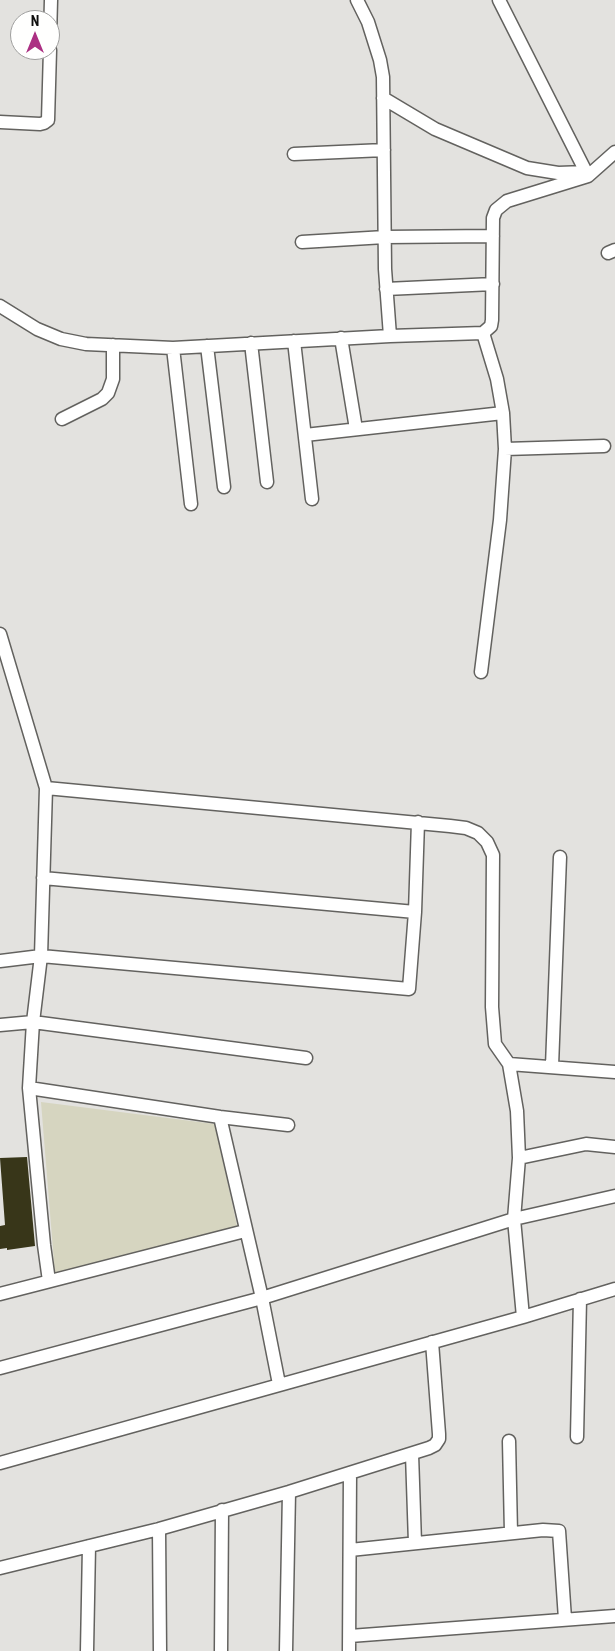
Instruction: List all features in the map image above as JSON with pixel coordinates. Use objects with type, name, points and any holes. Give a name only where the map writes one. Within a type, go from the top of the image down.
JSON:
[{"type":"street","points":[[357,0],[368,22],[380,60],[383,77],[386,289],[390,336]]},
{"type":"street","points":[[499,0],[587,174]]},
{"type":"street","points":[[0,122],[44,124],[48,120],[50,60]]},
{"type":"street","points":[[383,98],[435,129],[527,168],[558,173],[587,174]]},
{"type":"street","points":[[294,154],[384,150]]},
{"type":"street","points":[[0,306],[37,329],[61,339],[86,344],[113,346],[173,348],[341,338],[483,333],[491,326],[492,320],[493,218],[496,210],[507,202],[587,174],[614,154]]},
{"type":"street","points":[[302,242],[385,237],[493,236]]},
{"type":"street","points":[[386,289],[492,284]]},
{"type":"street","points":[[481,672],[500,520],[505,449],[503,413],[497,379],[483,333]]},
{"type":"street","points":[[341,338],[356,429]]},
{"type":"street","points":[[294,341],[312,499]]},
{"type":"street","points":[[251,343],[267,482]]},
{"type":"street","points":[[62,420],[102,399],[108,393],[113,379],[113,346]]},
{"type":"street","points":[[207,346],[224,487]]},
{"type":"street","points":[[173,348],[191,504]]},
{"type":"street","points":[[305,435],[503,413]]},
{"type":"street","points":[[505,449],[604,446]]},
{"type":"street","points":[[0,634],[3,651],[46,788],[40,956],[29,1088],[44,1245],[50,1281]]},
{"type":"street","points":[[46,788],[466,828],[478,834],[490,846],[493,855],[492,1007],[495,1044],[509,1064],[518,1111],[519,1158],[514,1219],[523,1317]]},
{"type":"street","points":[[0,961],[40,956],[409,989],[415,912],[418,822]]},
{"type":"street","points":[[552,1066],[560,856]]},
{"type":"street","points":[[43,878],[415,912]]},
{"type":"street","points":[[0,1025],[33,1022],[306,1058]]},
{"type":"street","points":[[509,1064],[615,1072]]},
{"type":"street","points":[[29,1088],[288,1126]]},
{"type":"street","points":[[220,1117],[262,1298],[279,1384]]},
{"type":"street","points":[[519,1158],[586,1144],[615,1147]]},
{"type":"street","points":[[0,1368],[262,1298],[514,1219],[615,1196]]},
{"type":"street","points":[[0,1294],[245,1231]]},
{"type":"street","points":[[0,1463],[523,1317],[615,1289]]},
{"type":"street","points":[[577,1437],[580,1299]]},
{"type":"street","points":[[0,1568],[159,1529],[289,1492],[429,1448],[439,1439],[432,1342]]},
{"type":"street","points":[[509,1441],[511,1533]]},
{"type":"street","points":[[412,1454],[415,1543]]},
{"type":"street","points":[[349,1651],[350,1473]]},
{"type":"street","points":[[286,1651],[289,1492]]},
{"type":"street","points":[[221,1651],[222,1510]]},
{"type":"street","points":[[159,1529],[160,1651]]},
{"type":"street","points":[[350,1550],[543,1530],[559,1531],[565,1619]]},
{"type":"street","points":[[87,1651],[89,1546]]},
{"type":"street","points":[[350,1636],[615,1616]]},
{"type":"green space","points":[[41,1102],[215,1124],[237,1226],[55,1274]]},
{"type":"building","points":[[27,1157],[35,1246],[7,1250],[7,1248],[0,1249],[0,1226],[5,1225],[0,1158]]}]
